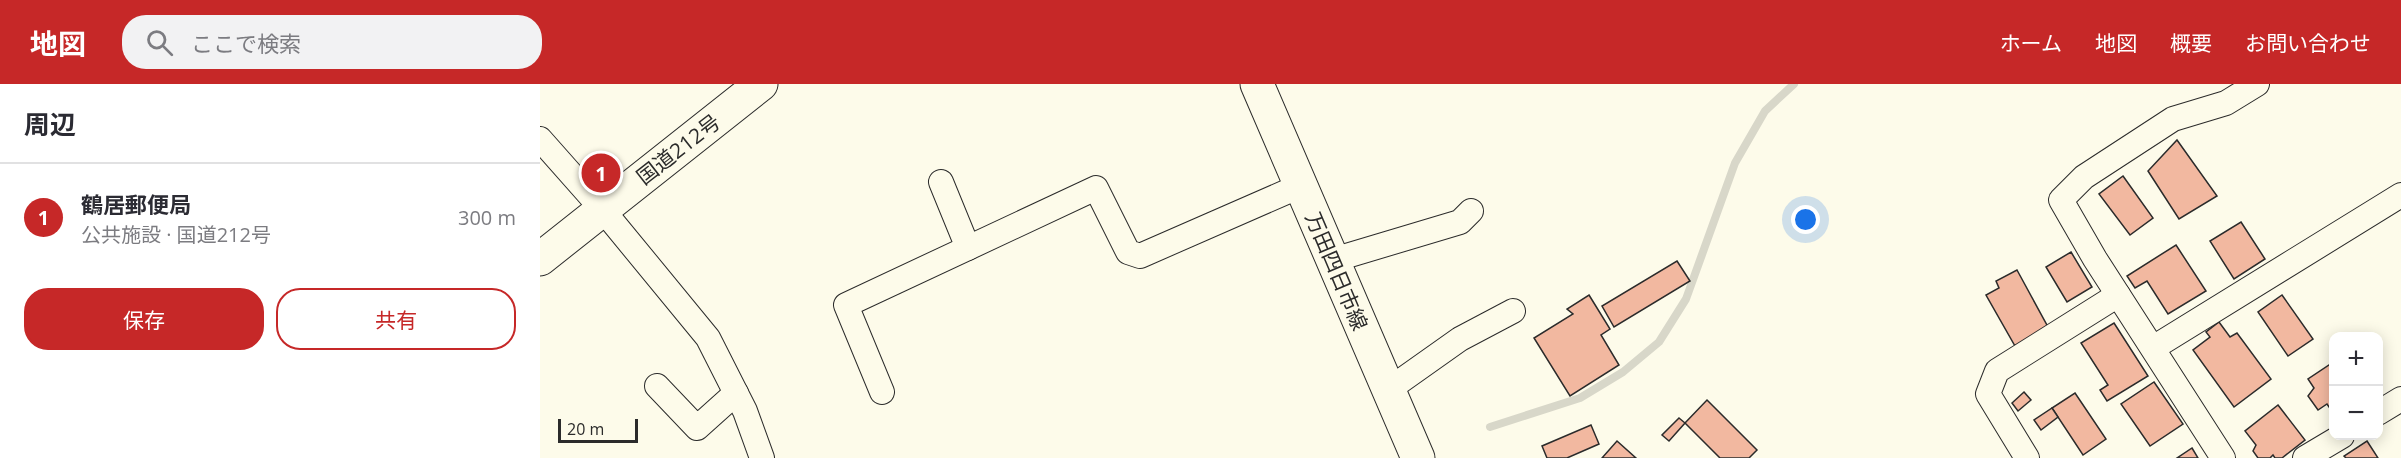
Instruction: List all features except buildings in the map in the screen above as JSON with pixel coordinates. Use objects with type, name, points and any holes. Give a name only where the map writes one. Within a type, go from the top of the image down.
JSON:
[{"type":"main road","name":"万田四日市線","points":[[1257,84],[1418,458]]},
{"type":"main road","name":"国道212号","points":[[540,259],[751,87]]},
{"type":"street","points":[[2223,458],[2118,295],[2061,200],[2084,177],[2173,119],[2226,103],[2257,84]]},
{"type":"street","points":[[540,139],[602,209],[708,338],[736,393],[762,458]]},
{"type":"street","points":[[941,182],[968,248]]},
{"type":"street","points":[[882,392],[846,305],[1096,188],[1128,252],[1140,256],[1300,186]]},
{"type":"street","points":[[2153,348],[2401,195]]},
{"type":"street","points":[[1333,260],[1460,222],[1471,211]]},
{"type":"street","points":[[2026,457],[1988,394],[1997,371],[2118,295]]},
{"type":"street","points":[[1388,390],[1460,339],[1513,311]]},
{"type":"street","points":[[657,386],[697,428],[736,393]]},
{"type":"street","points":[[2383,410],[2401,399]]},
{"type":"street","points":[[2305,458],[2334,440]]},
{"type":"waterway","points":[[1490,427],[1580,398],[1623,372],[1659,342],[1686,299],[1735,163],[1765,111],[1794,84]]},
{"type":"place","name":"鶴居郵便局","points":[[601,173]]}]
